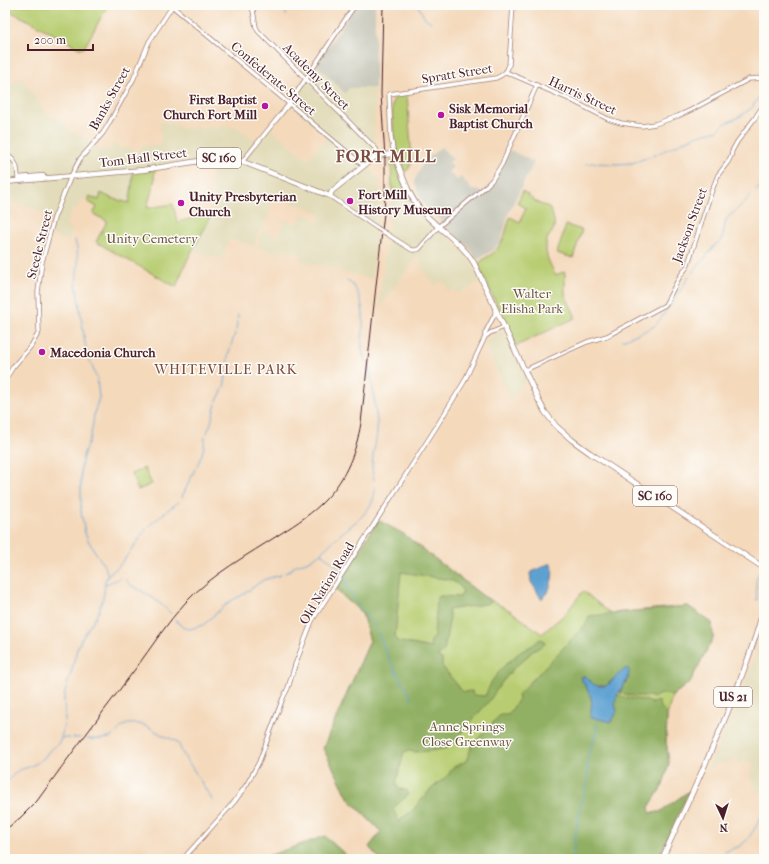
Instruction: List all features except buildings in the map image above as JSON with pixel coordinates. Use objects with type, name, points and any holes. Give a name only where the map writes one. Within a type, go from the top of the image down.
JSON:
[{"type":"main road","points":[[330,196],[332,192],[379,156],[394,154],[410,194],[420,210],[470,256],[504,327]]},
{"type":"main road","name":"Tom Hall Street","points":[[5,180],[63,174],[71,176],[143,170],[221,157],[242,162],[330,196]]},
{"type":"main road","name":"SC 160","points":[[504,327],[539,401],[554,424],[590,453],[764,568]]},
{"type":"main road","name":"US 21","points":[[662,859],[736,691],[764,608]]},
{"type":"street","name":"Academy Street","points":[[252,5],[258,31],[376,149],[379,156]]},
{"type":"street","points":[[242,162],[289,104],[307,79],[355,5]]},
{"type":"street","name":"Spratt Street","points":[[390,105],[389,94],[496,78],[506,72],[509,65],[513,5]]},
{"type":"street","name":"Confederate Street","points":[[172,6],[364,166]]},
{"type":"street","name":"Banks Street","points":[[71,176],[80,159],[108,125],[133,80],[149,42],[172,6]]},
{"type":"street","name":"Harris Street","points":[[506,72],[570,100],[608,119],[621,123],[647,126],[684,113],[749,79],[764,78]]},
{"type":"street","points":[[330,196],[412,250],[419,249],[438,227],[492,180],[502,164],[537,85]]},
{"type":"street","points":[[394,154],[391,138],[390,105],[396,93]]},
{"type":"street","name":"Jackson Street","points":[[525,370],[587,342],[607,336],[665,305],[680,276],[687,267],[718,175],[728,162],[736,142],[764,104]]},
{"type":"street","points":[[5,154],[12,158],[16,164],[18,179]]},
{"type":"street","name":"Steele Street","points":[[5,380],[13,367],[36,339],[39,332],[38,292],[42,262],[54,218],[71,176]]},
{"type":"street","name":"Old Nation Road","points":[[183,859],[235,801],[251,779],[259,762],[282,698],[288,688],[312,621],[464,382],[485,337],[485,333],[495,314],[495,308]]},
{"type":"street","points":[[485,337],[490,333],[504,327]]},
{"type":"shaded area","points":[[356,5],[375,5],[375,88],[349,88],[345,93],[316,65]]},
{"type":"shaded area","points":[[316,65],[344,93],[349,88],[375,88],[375,149],[378,156],[374,158],[374,162],[368,166],[380,181],[379,215],[372,279],[300,261],[302,255],[285,248],[282,254],[257,247],[262,231],[279,237],[284,220],[297,224],[302,213],[318,221],[322,215],[311,209],[274,197],[263,230],[259,229],[254,246],[229,239],[222,259],[192,251],[209,221],[213,207],[214,196],[209,160],[225,158],[241,161],[230,157],[220,157],[133,170],[129,203],[111,198],[102,193],[99,200],[89,196],[87,201],[81,198],[77,208],[73,209],[66,223],[72,230],[69,242],[50,234],[54,219],[24,204],[18,205],[5,198],[5,187],[8,181],[5,181],[5,88],[23,78],[46,114],[52,118],[54,116],[67,124],[65,127],[94,144],[97,150],[111,149],[111,145],[118,144],[119,149],[132,148],[133,152],[141,151],[141,146],[161,144],[160,123],[170,122],[182,129],[213,126],[236,127],[257,142],[269,128],[308,159],[328,136],[289,104]]},
{"type":"shaded area","points":[[441,147],[453,159],[449,162],[453,167],[448,172],[457,180],[461,177],[472,190],[480,191],[482,193],[497,177],[510,150],[534,162],[508,214],[500,242],[493,250],[477,260],[469,248],[426,207],[419,196],[415,180],[422,165]]},
{"type":"shaded area","points":[[392,194],[410,200],[418,210],[463,251],[472,264],[481,282],[458,294],[455,289],[449,292],[443,281],[435,285],[424,271],[418,256],[379,308]]},
{"type":"shaded area","points":[[503,331],[527,379],[510,399],[484,341]]},
{"type":"shaded area","points":[[764,627],[764,787],[759,795],[749,775],[753,763],[744,761],[740,765],[737,757],[727,763],[716,764],[706,771],[733,715],[754,659]]},
{"type":"green space","points":[[5,5],[108,5],[84,48],[79,48],[18,15],[5,10]]},
{"type":"green space","points":[[407,94],[412,161],[408,170],[406,171],[404,170],[394,141],[392,106],[393,100],[396,97]]},
{"type":"green space","points":[[391,159],[394,162],[410,200],[392,194]]},
{"type":"green space","name":"Unity Cemetery","points":[[155,169],[155,179],[147,208],[173,204],[177,222],[211,214],[183,269],[176,287],[96,242],[107,221],[93,214],[97,207],[87,201],[89,196],[99,200],[101,193],[111,198],[129,203],[133,171]]},
{"type":"green space","name":"Walter Elisha Park","points":[[523,191],[536,202],[548,207],[552,213],[554,226],[547,241],[547,256],[555,275],[565,273],[565,295],[575,318],[516,346],[478,265],[493,253],[500,245],[510,217],[520,222],[526,208],[517,203]]},
{"type":"green space","points":[[566,225],[582,230],[573,258],[557,253]]},
{"type":"green space","points":[[144,468],[152,484],[138,490],[131,474]]},
{"type":"green space","name":"Anne Springs Close Greenway","points":[[378,520],[402,533],[483,596],[492,601],[486,604],[448,610],[450,617],[444,651],[437,656],[442,659],[442,666],[463,692],[472,691],[473,695],[485,696],[492,681],[503,667],[520,652],[533,645],[540,639],[544,640],[545,644],[533,651],[512,670],[490,700],[448,748],[404,752],[396,784],[399,789],[407,790],[408,795],[393,808],[399,823],[401,819],[413,810],[429,791],[449,774],[452,768],[466,761],[473,744],[500,715],[508,715],[519,699],[518,695],[586,624],[589,616],[688,606],[712,623],[713,638],[690,682],[672,696],[663,694],[654,698],[649,696],[633,696],[620,693],[629,676],[618,674],[606,686],[594,684],[585,676],[582,681],[592,700],[590,717],[617,710],[615,702],[618,695],[652,703],[659,701],[667,716],[666,741],[669,763],[663,785],[649,807],[650,813],[660,812],[689,791],[658,859],[380,859],[369,847],[381,832],[349,799],[323,748],[370,641],[362,613],[335,589]],"holes":[[[401,572],[451,580],[460,586],[463,592],[460,597],[437,597],[434,637],[430,643],[431,648],[397,641],[395,638]]]},
{"type":"green space","name":"Anne Springs Close Greenway","points":[[402,533],[483,596],[511,611],[542,634],[566,613],[583,591],[610,613],[688,606],[712,623],[713,638],[690,682],[672,696],[667,717],[666,741],[669,763],[663,785],[649,807],[650,813],[660,812],[689,791],[658,859],[380,859],[369,847],[381,832],[349,799],[323,748],[370,641],[362,613],[335,589]]},
{"type":"green space","points":[[325,836],[349,858],[259,859]]},
{"type":"water","points":[[551,564],[553,571],[552,578],[548,593],[541,599],[531,582],[530,573]]},
{"type":"water","points":[[628,668],[628,678],[616,699],[615,704],[617,710],[611,722],[590,717],[592,706],[591,699],[581,677],[585,676],[596,685],[606,686],[622,671]]},
{"type":"waterway","points":[[286,5],[286,15]]},
{"type":"waterway","points":[[418,5],[424,17],[431,22]]},
{"type":"waterway","points":[[586,164],[632,163],[657,154],[698,135],[718,130],[724,124],[739,117],[752,108],[764,88]]},
{"type":"waterway","points":[[756,191],[764,182]]},
{"type":"waterway","points":[[692,273],[716,244],[722,240],[726,219],[750,196]]},
{"type":"waterway","points":[[75,240],[78,264],[76,283],[85,343],[87,353],[97,379],[99,398],[95,410],[91,435],[83,456],[81,467],[81,512],[85,533],[105,567],[108,575]]},
{"type":"waterway","points":[[622,340],[653,327],[676,298],[689,276]]},
{"type":"waterway","points":[[347,280],[356,289],[361,301],[363,320],[362,352],[368,363]]},
{"type":"waterway","points":[[236,330],[238,315]]},
{"type":"waterway","points":[[227,368],[228,355],[235,333]]},
{"type":"waterway","points":[[369,366],[377,420],[377,434],[372,462],[374,480]]},
{"type":"waterway","points":[[217,401],[224,387],[227,371]]},
{"type":"waterway","points":[[764,384],[761,391],[764,414]]},
{"type":"waterway","points":[[207,433],[216,404]]},
{"type":"waterway","points":[[197,466],[204,448],[205,437]]},
{"type":"waterway","points":[[182,497],[195,469]]},
{"type":"waterway","points":[[285,573],[295,566],[318,555],[361,517],[371,504],[375,487]]},
{"type":"waterway","points":[[149,526],[179,502]]},
{"type":"waterway","points":[[5,784],[19,770],[29,767],[44,758],[48,752],[59,743],[65,721],[65,692],[77,649],[99,611],[104,594],[105,581],[108,575],[118,567],[146,529]]},
{"type":"waterway","points":[[321,553],[341,571]]},
{"type":"waterway","points":[[763,559],[764,554]]},
{"type":"waterway","points":[[757,600],[756,583],[759,572]]},
{"type":"waterway","points":[[175,619],[184,628],[190,629],[203,625],[229,602],[244,594],[263,580],[281,575]]},
{"type":"waterway","points":[[345,575],[346,583],[353,598],[374,626],[399,677],[412,699]]},
{"type":"waterway","points":[[105,585],[120,578]]},
{"type":"waterway","points":[[125,579],[130,585],[157,601],[171,614]]},
{"type":"waterway","points":[[573,859],[578,817],[587,783],[588,755],[595,737],[598,722]]},
{"type":"waterway","points":[[87,739],[108,738],[114,735],[123,726],[128,724],[139,724],[175,740],[184,757],[213,801]]},
{"type":"waterway","points":[[62,738],[70,738]]},
{"type":"waterway","points":[[73,738],[80,738]]},
{"type":"waterway","points":[[719,859],[724,852],[740,846],[747,840],[764,809]]},
{"type":"railway","points":[[5,830],[37,801],[185,603],[218,574],[293,526],[316,509],[333,491],[345,473],[353,454],[361,423],[384,213],[385,158],[381,94],[383,5]]},
{"type":"place","name":"First Baptist Church Fort Mill","points":[[265,106]]},
{"type":"place","name":"Sisk Memorial Baptist Church","points":[[441,115]]},
{"type":"place","name":"Fort Mill History Museum","points":[[350,201]]},
{"type":"place","name":"Unity Presbyterian Church","points":[[181,203]]},
{"type":"place","name":"Macedonia Church","points":[[42,352]]},
{"type":"district","name":"FORT MILL","points":[[386,156]]},
{"type":"district","name":"WHITEVILLE PARK","points":[[226,369]]}]
